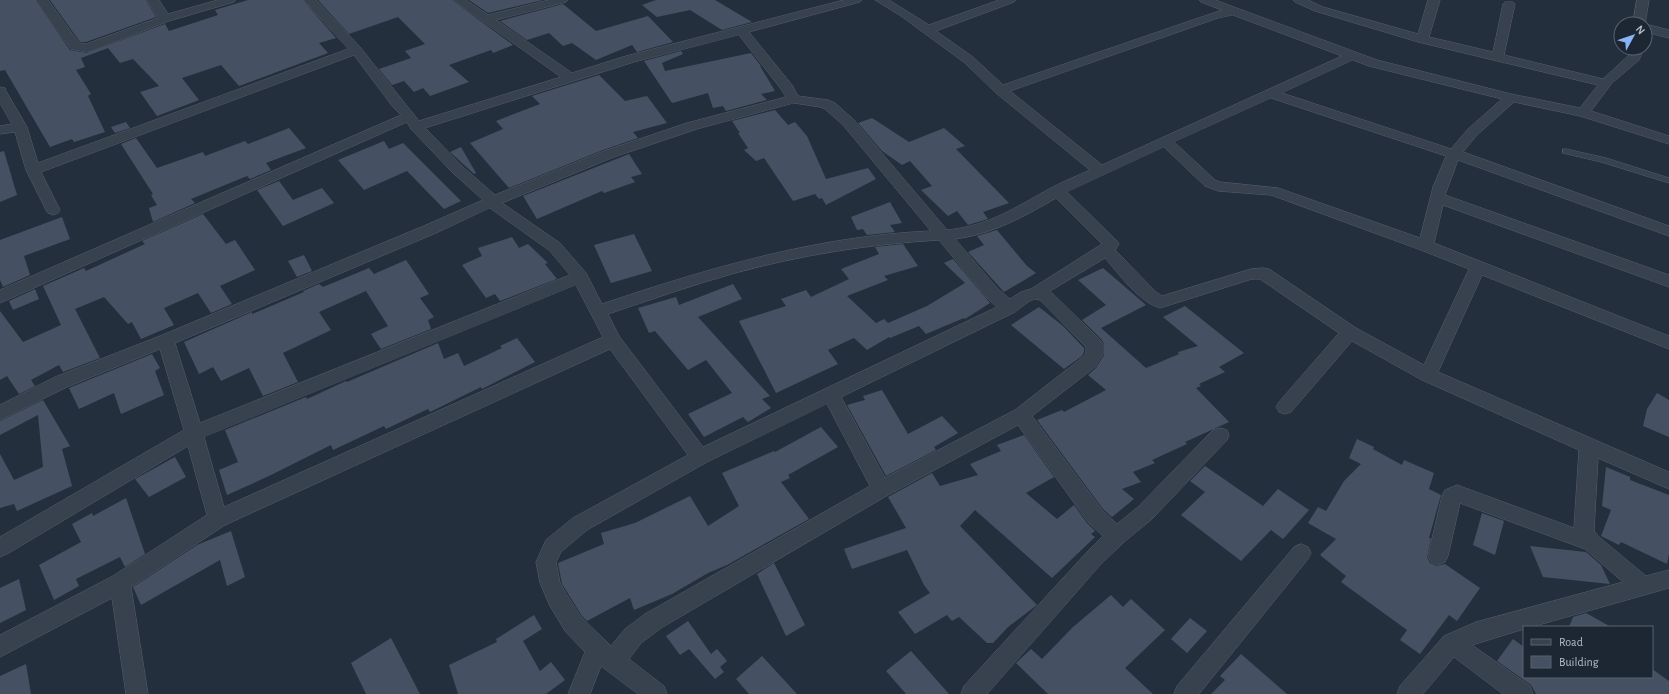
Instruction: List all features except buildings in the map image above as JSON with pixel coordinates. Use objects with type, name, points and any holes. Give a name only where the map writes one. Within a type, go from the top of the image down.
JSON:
[{"type":"street","points":[[42,0],[46,9],[75,46],[81,48],[92,48],[165,19],[230,0]]},
{"type":"street","points":[[153,0],[165,19]]},
{"type":"street","points":[[310,0],[356,50],[398,104],[441,154],[488,196],[491,202],[555,248],[580,277],[613,340],[700,458]]},
{"type":"street","points":[[459,0],[570,77]]},
{"type":"street","points":[[487,19],[562,0]]},
{"type":"street","points":[[0,297],[248,186],[413,121],[630,59],[823,10],[856,0]]},
{"type":"street","points":[[881,0],[969,60],[1001,90],[1100,171]]},
{"type":"street","points":[[927,30],[1010,0]]},
{"type":"street","points":[[1205,0],[1353,56],[1404,72],[1511,98],[1583,113],[1669,140]]},
{"type":"street","points":[[1299,0],[1320,10],[1422,39],[1605,84]]},
{"type":"street","points":[[1422,39],[1434,0]]},
{"type":"street","points":[[1639,16],[1640,1]]},
{"type":"street","points":[[1498,58],[1509,4]]},
{"type":"street","points":[[1001,90],[1215,15],[1234,11]]},
{"type":"street","points":[[740,30],[787,88],[793,99]]},
{"type":"street","points":[[1653,30],[1669,34]]},
{"type":"street","points":[[33,170],[356,50]]},
{"type":"street","points":[[598,311],[720,270],[784,256],[852,244],[966,232],[979,229],[1013,216],[1057,191],[1353,56]]},
{"type":"street","points":[[1583,113],[1605,84],[1635,56]]},
{"type":"street","points":[[0,91],[20,127],[33,170],[53,210]]},
{"type":"street","points":[[1270,93],[1454,154],[1669,232]]},
{"type":"street","points":[[1426,246],[1438,198],[1454,154],[1471,134],[1511,98]]},
{"type":"street","points":[[0,413],[61,382],[166,340],[431,229],[491,202],[609,154],[692,126],[761,107],[776,105],[793,99],[823,103],[830,106],[848,122],[992,293],[1009,308]]},
{"type":"street","points":[[0,130],[20,127]]},
{"type":"street","points":[[1166,142],[1210,183],[1218,186],[1273,191],[1426,246],[1669,343]]},
{"type":"street","points":[[656,694],[605,656],[573,624],[557,599],[550,583],[546,562],[553,546],[580,524],[700,458],[1009,308],[1030,294],[1037,292],[1106,250],[1111,244],[1057,191]]},
{"type":"street","points":[[1438,198],[1669,281]]},
{"type":"street","points":[[1106,250],[1150,296],[1160,302],[1251,274],[1263,273],[1350,332],[1428,375],[1669,481]]},
{"type":"street","points":[[1428,375],[1478,267]]},
{"type":"street","points":[[0,548],[194,433],[580,277]]},
{"type":"street","points":[[579,694],[605,656],[653,621],[881,489],[1021,415],[1089,362],[1094,354],[1095,345],[1046,296],[1037,292]]},
{"type":"street","points":[[1285,407],[1350,332]]},
{"type":"street","points":[[166,340],[218,519]]},
{"type":"street","points":[[0,646],[120,583],[218,519],[613,340]]},
{"type":"street","points":[[831,394],[881,489]]},
{"type":"street","points":[[1021,415],[1095,516],[1117,536]]},
{"type":"street","points":[[972,694],[1094,558],[1117,536],[1145,513],[1220,435]]},
{"type":"street","points":[[1589,446],[1584,533],[1592,544],[1643,586]]},
{"type":"street","points":[[1438,556],[1452,496],[1457,493],[1592,544]]},
{"type":"street","points":[[1185,694],[1301,553]]},
{"type":"street","points":[[1408,694],[1452,644],[1476,632],[1669,579]]},
{"type":"street","points":[[120,583],[137,694]]},
{"type":"street","points":[[1452,644],[1522,694]]},
{"type":"lane","points":[[1566,151],[1603,160],[1669,181]]}]
